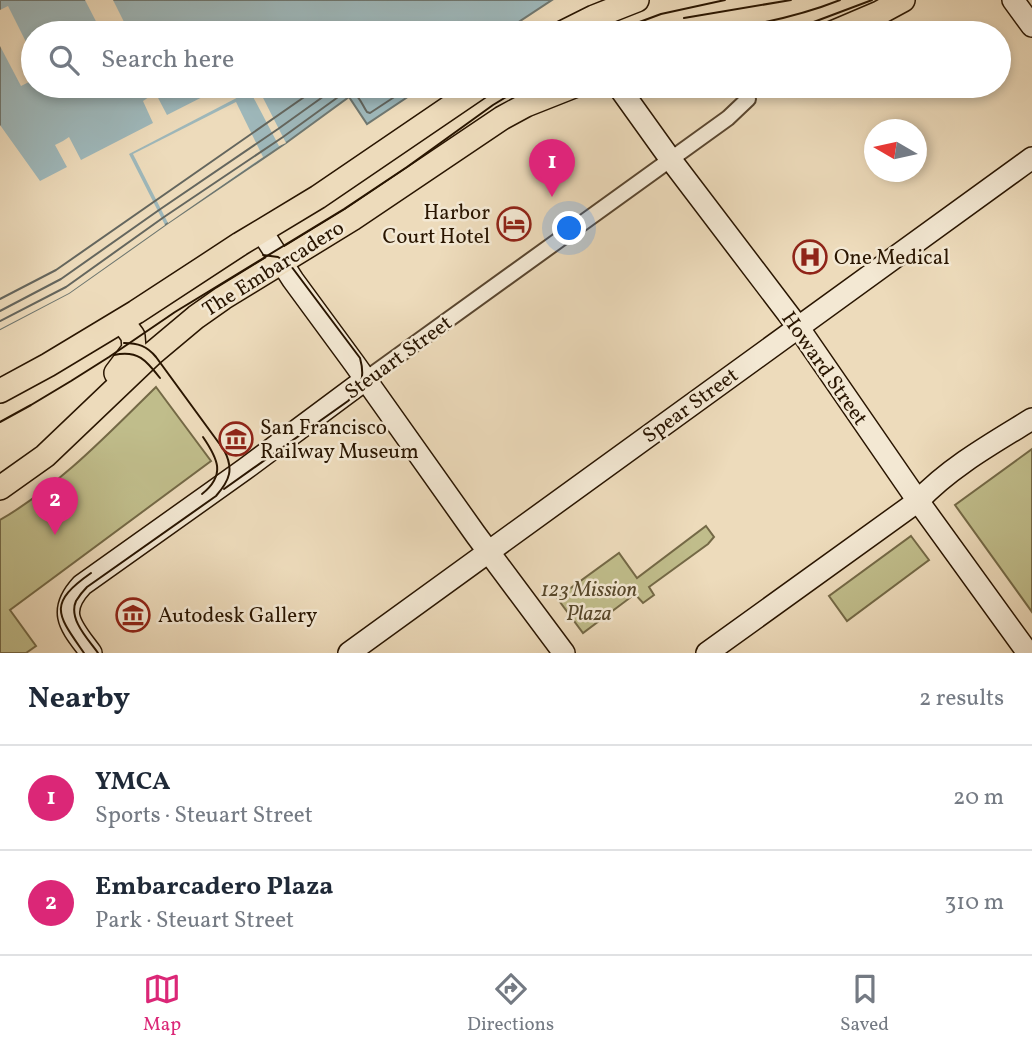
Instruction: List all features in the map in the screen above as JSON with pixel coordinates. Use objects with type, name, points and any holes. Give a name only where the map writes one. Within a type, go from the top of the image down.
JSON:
[{"type":"main road","points":[[587,21],[637,0]]},
{"type":"main road","points":[[860,21],[903,0]]},
{"type":"main road","name":"The Embarcadero","points":[[0,391],[48,365],[187,280],[318,197],[463,98]]},
{"type":"main road","name":"The Embarcadero","points":[[0,488],[45,456],[153,353],[196,317],[352,219],[487,127],[544,98]]},
{"type":"main road","points":[[89,415],[132,354],[135,343],[133,336],[122,320]]},
{"type":"main road","points":[[96,336],[108,334],[122,342],[125,354],[120,368]]},
{"type":"street","points":[[1013,0],[1032,26]]},
{"type":"street","name":"Howard Street","points":[[627,98],[798,327],[918,501],[1028,653]]},
{"type":"street","name":"Steuart Street","points":[[91,653],[73,628],[68,612],[73,595],[82,585],[671,160],[728,118],[748,99]]},
{"type":"street","name":"Spear Street","points":[[349,653],[1032,158]]},
{"type":"street","points":[[262,232],[487,552],[564,653]]},
{"type":"street","points":[[707,653],[918,501],[933,486],[972,457],[1032,418]]},
{"type":"green space","points":[[156,387],[211,461],[10,610],[36,646],[26,653],[0,653],[0,520],[63,475]]},
{"type":"green space","points":[[1032,449],[1032,612],[955,505]]},
{"type":"green space","name":"123 Mission Plaza","points":[[706,526],[714,537],[649,587],[654,595],[643,603],[635,594],[583,633],[557,598],[619,553],[637,578]]},
{"type":"green space","points":[[911,536],[929,560],[847,621],[829,596]]},
{"type":"water","points":[[0,0],[552,0],[520,21],[21,21],[21,98],[348,98],[69,293],[0,329]]},
{"type":"water","points":[[350,98],[406,98],[367,124]]},
{"type":"pier","points":[[85,0],[113,0],[124,21],[96,21]]},
{"type":"pier","points":[[8,6],[21,32],[21,86],[0,46],[0,10]]},
{"type":"pier","points":[[148,98],[158,98],[167,115],[200,98],[237,98],[129,154],[165,225],[69,293],[0,329],[0,125],[40,181],[67,167],[55,145],[69,137],[81,160],[153,123],[143,101]]},
{"type":"pier","points":[[254,98],[263,98],[286,143],[279,146]]},
{"type":"pier","points":[[236,102],[263,157],[168,223],[133,154]]},
{"type":"tram line","points":[[642,21],[661,14],[725,0]]},
{"type":"tram line","points":[[684,18],[791,0]]},
{"type":"tram line","points":[[771,21],[840,0]]},
{"type":"tram line","points":[[816,21],[872,0]]},
{"type":"tram line","points":[[0,422],[71,381],[175,312],[344,209],[504,98]]},
{"type":"tram line","points":[[224,489],[348,401],[359,387],[362,376],[360,358],[291,266],[278,257],[263,255]]},
{"type":"tram line","points":[[98,653],[77,622],[74,608],[78,597],[87,587],[216,496],[225,485],[230,469],[224,450],[156,357],[142,346],[124,343]]},
{"type":"tram line","points":[[114,355],[135,355],[160,378]]},
{"type":"tram line","points":[[202,494],[210,487],[217,473],[216,460],[203,437]]},
{"type":"tram line","points":[[84,653],[63,619],[61,610],[62,602],[68,593],[91,573]]},
{"type":"place","name":"YMCA","points":[[552,197]]},
{"type":"place","name":"Harbor Court Hotel","points":[[514,224]]},
{"type":"place","name":"One Medical","points":[[810,257]]},
{"type":"place","name":"San Francisco Railway Museum","points":[[236,439]]},
{"type":"place","name":"Embarcadero Plaza","points":[[55,535]]},
{"type":"place","name":"Autodesk Gallery","points":[[133,615]]}]
